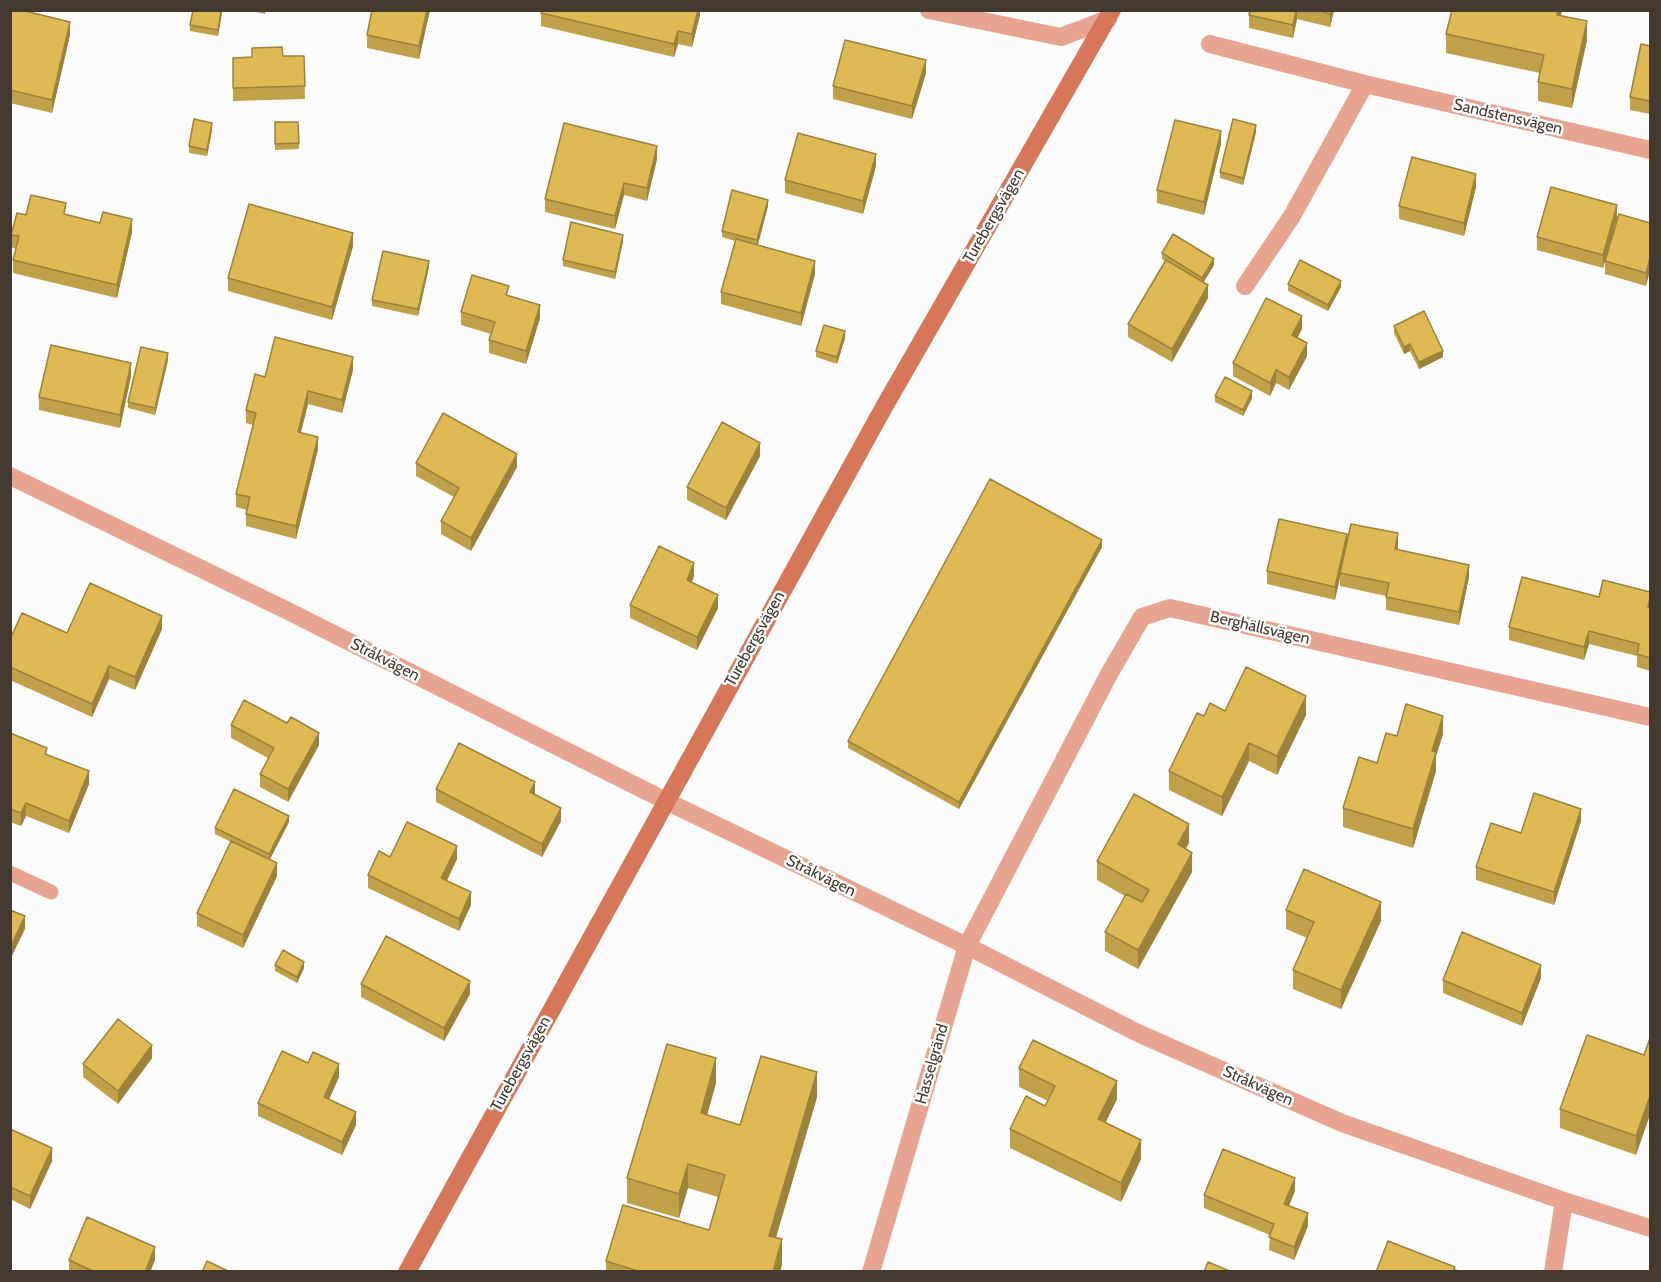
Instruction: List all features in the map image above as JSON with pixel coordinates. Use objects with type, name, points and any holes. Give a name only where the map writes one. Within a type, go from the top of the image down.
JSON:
[{"type":"street","points":[[929,10],[1061,37],[1110,15]]},
{"type":"street","name":"Turebergsvägen","points":[[406,1272],[884,407],[1110,15]]},
{"type":"street","name":"Sandstensvägen","points":[[1210,44],[1365,84],[1650,150]]},
{"type":"street","points":[[1245,286],[1292,216],[1365,84]]},
{"type":"street","name":"Stråkvägen","points":[[10,476],[288,611],[666,801],[967,946],[1140,1034],[1342,1123],[1564,1201],[1650,1228]]},
{"type":"street","name":"Berghällsvägen","points":[[1011,863],[1108,676],[1142,617],[1170,608],[1650,717]]},
{"type":"street","name":"Hasselgränd","points":[[871,1272],[967,946],[1011,863]]},
{"type":"street","points":[[1553,1272],[1564,1201]]},
{"type":"lane","points":[[10,873],[51,892]]},
{"type":"building","points":[[10,10],[21,10],[70,22],[52,100],[10,90]]},
{"type":"building","points":[[193,10],[221,10],[218,30],[190,25]]},
{"type":"building","points":[[372,10],[427,10],[419,46],[367,35]]},
{"type":"building","points":[[542,10],[698,10],[692,34],[678,31],[674,44],[541,13]]},
{"type":"building","points":[[1250,10],[1296,10],[1293,25],[1249,15]]},
{"type":"building","points":[[1316,10],[1331,10],[1330,14]]},
{"type":"building","points":[[1452,10],[1558,10],[1557,15],[1587,21],[1572,89],[1538,82],[1544,55],[1446,34]]},
{"type":"building","points":[[845,40],[926,60],[912,106],[833,86]]},
{"type":"building","points":[[1641,44],[1650,46],[1650,101],[1630,97]]},
{"type":"building","points":[[282,47],[283,56],[304,56],[305,86],[233,88],[233,58],[252,57],[252,48]]},
{"type":"building","points":[[194,119],[212,123],[207,150],[189,146]]},
{"type":"building","points":[[1233,119],[1256,125],[1243,178],[1220,172]]},
{"type":"building","points":[[1175,120],[1221,131],[1204,202],[1157,190]]},
{"type":"building","points":[[275,122],[298,122],[299,143],[275,144]]},
{"type":"building","points":[[564,123],[657,146],[647,188],[624,183],[615,216],[545,199]]},
{"type":"building","points":[[798,133],[876,154],[863,201],[785,180]]},
{"type":"building","points":[[1412,157],[1476,174],[1464,223],[1399,206]]},
{"type":"building","points":[[1551,187],[1617,205],[1603,255],[1537,237]]},
{"type":"building","points":[[732,190],[768,200],[757,240],[722,231]]},
{"type":"building","points":[[31,195],[66,203],[64,214],[100,223],[103,212],[132,219],[117,285],[13,260],[19,236],[11,235],[17,213],[26,215]]},
{"type":"building","points":[[249,204],[353,233],[332,307],[228,278]]},
{"type":"building","points":[[1619,214],[1650,223],[1650,258],[1646,273],[1605,261]]},
{"type":"building","points":[[571,222],[623,235],[615,272],[563,260]]},
{"type":"building","points":[[1173,234],[1214,259],[1202,278],[1162,253]]},
{"type":"building","points":[[736,239],[815,261],[801,313],[721,292]]},
{"type":"building","points":[[383,251],[429,261],[418,309],[372,300]]},
{"type":"building","points":[[1166,260],[1208,285],[1172,349],[1128,324]]},
{"type":"building","points":[[1300,260],[1341,281],[1328,305],[1288,284]]},
{"type":"building","points":[[472,275],[509,286],[506,295],[540,305],[526,351],[489,340],[495,322],[461,312]]},
{"type":"building","points":[[1266,298],[1302,316],[1292,335],[1307,343],[1289,377],[1276,370],[1270,383],[1233,363]]},
{"type":"building","points":[[1424,311],[1443,351],[1419,362],[1410,344],[1404,347],[1394,326]]},
{"type":"building","points":[[824,325],[845,331],[837,357],[816,351]]},
{"type":"building","points":[[275,337],[353,357],[342,400],[308,391],[298,432],[318,437],[296,526],[246,514],[250,497],[236,494],[256,413],[246,410],[255,374],[265,377]]},
{"type":"building","points":[[51,345],[131,363],[120,415],[39,397]]},
{"type":"building","points":[[141,347],[168,353],[155,408],[128,402]]},
{"type":"building","points":[[1225,377],[1252,391],[1243,410],[1215,396]]},
{"type":"building","points":[[443,413],[517,454],[471,538],[441,521],[459,488],[416,463]]},
{"type":"building","points":[[722,422],[760,443],[726,508],[687,487]]},
{"type":"building","points":[[990,479],[1102,540],[959,802],[848,741]]},
{"type":"building","points":[[1279,519],[1347,534],[1335,587],[1267,571]]},
{"type":"building","points":[[1351,524],[1398,533],[1395,549],[1469,565],[1459,612],[1386,597],[1389,583],[1340,573]]},
{"type":"building","points":[[659,546],[694,563],[687,580],[718,595],[697,637],[630,605]]},
{"type":"building","points":[[1522,577],[1599,597],[1603,580],[1650,592],[1648,607],[1650,608],[1650,658],[1637,654],[1639,644],[1589,631],[1584,647],[1509,627]]},
{"type":"building","points":[[90,583],[162,616],[135,677],[109,666],[92,704],[10,667],[10,639],[22,613],[67,633]]},
{"type":"building","points":[[1246,667],[1306,696],[1277,756],[1249,743],[1222,797],[1169,771],[1197,713],[1204,716],[1210,703],[1225,711]]},
{"type":"building","points":[[244,700],[287,723],[291,717],[319,733],[288,789],[260,774],[274,748],[231,725]]},
{"type":"building","points":[[1406,704],[1443,716],[1432,751],[1436,752],[1413,829],[1343,808],[1359,757],[1377,763],[1386,733],[1397,736]]},
{"type":"building","points":[[10,733],[47,748],[45,754],[89,771],[69,821],[26,803],[21,813],[10,809]]},
{"type":"building","points":[[459,743],[535,782],[530,792],[561,808],[542,844],[436,789]]},
{"type":"building","points":[[234,789],[289,816],[269,854],[215,828]]},
{"type":"building","points":[[1534,793],[1581,809],[1554,892],[1476,867],[1491,823],[1521,833]]},
{"type":"building","points":[[1134,794],[1189,824],[1178,844],[1192,853],[1138,950],[1105,932],[1126,894],[1142,902],[1149,890],[1097,861]]},
{"type":"building","points":[[407,822],[457,846],[441,878],[471,892],[459,919],[368,875],[379,851],[390,857]]},
{"type":"building","points":[[231,841],[277,863],[243,935],[197,913]]},
{"type":"building","points":[[1304,869],[1381,902],[1341,990],[1293,970],[1314,922],[1286,910]]},
{"type":"building","points":[[10,910],[25,916],[10,948]]},
{"type":"building","points":[[1462,932],[1541,965],[1522,1013],[1443,980]]},
{"type":"building","points":[[386,936],[470,981],[444,1028],[361,984]]},
{"type":"building","points":[[283,950],[304,962],[297,977],[275,965]]},
{"type":"building","points":[[118,1019],[152,1045],[118,1091],[83,1064]]},
{"type":"building","points":[[1587,1035],[1644,1055],[1650,1038],[1650,1096],[1636,1136],[1560,1109]]},
{"type":"building","points":[[1033,1040],[1117,1081],[1098,1119],[1141,1140],[1121,1183],[1010,1129],[1026,1096],[1045,1106],[1055,1086],[1019,1068]]},
{"type":"building","points":[[667,1044],[716,1058],[701,1113],[740,1125],[761,1056],[817,1072],[769,1236],[782,1239],[773,1272],[641,1272],[606,1261],[623,1205],[709,1230],[725,1175],[688,1164],[679,1194],[627,1178]]},
{"type":"building","points":[[282,1051],[308,1063],[313,1052],[339,1064],[324,1097],[356,1112],[342,1142],[258,1103]]},
{"type":"building","points":[[10,1129],[52,1148],[30,1196],[10,1187]]},
{"type":"building","points":[[1223,1149],[1295,1178],[1284,1204],[1308,1213],[1294,1247],[1269,1237],[1274,1224],[1204,1195]]},
{"type":"building","points":[[87,1217],[155,1247],[145,1272],[95,1272],[69,1260]]},
{"type":"building","points":[[1388,1241],[1455,1267],[1454,1269],[1459,1272],[1376,1272]]},
{"type":"building","points":[[207,1261],[230,1272],[202,1272]]},
{"type":"building","points":[[1208,1262],[1232,1272],[1204,1272]]}]
